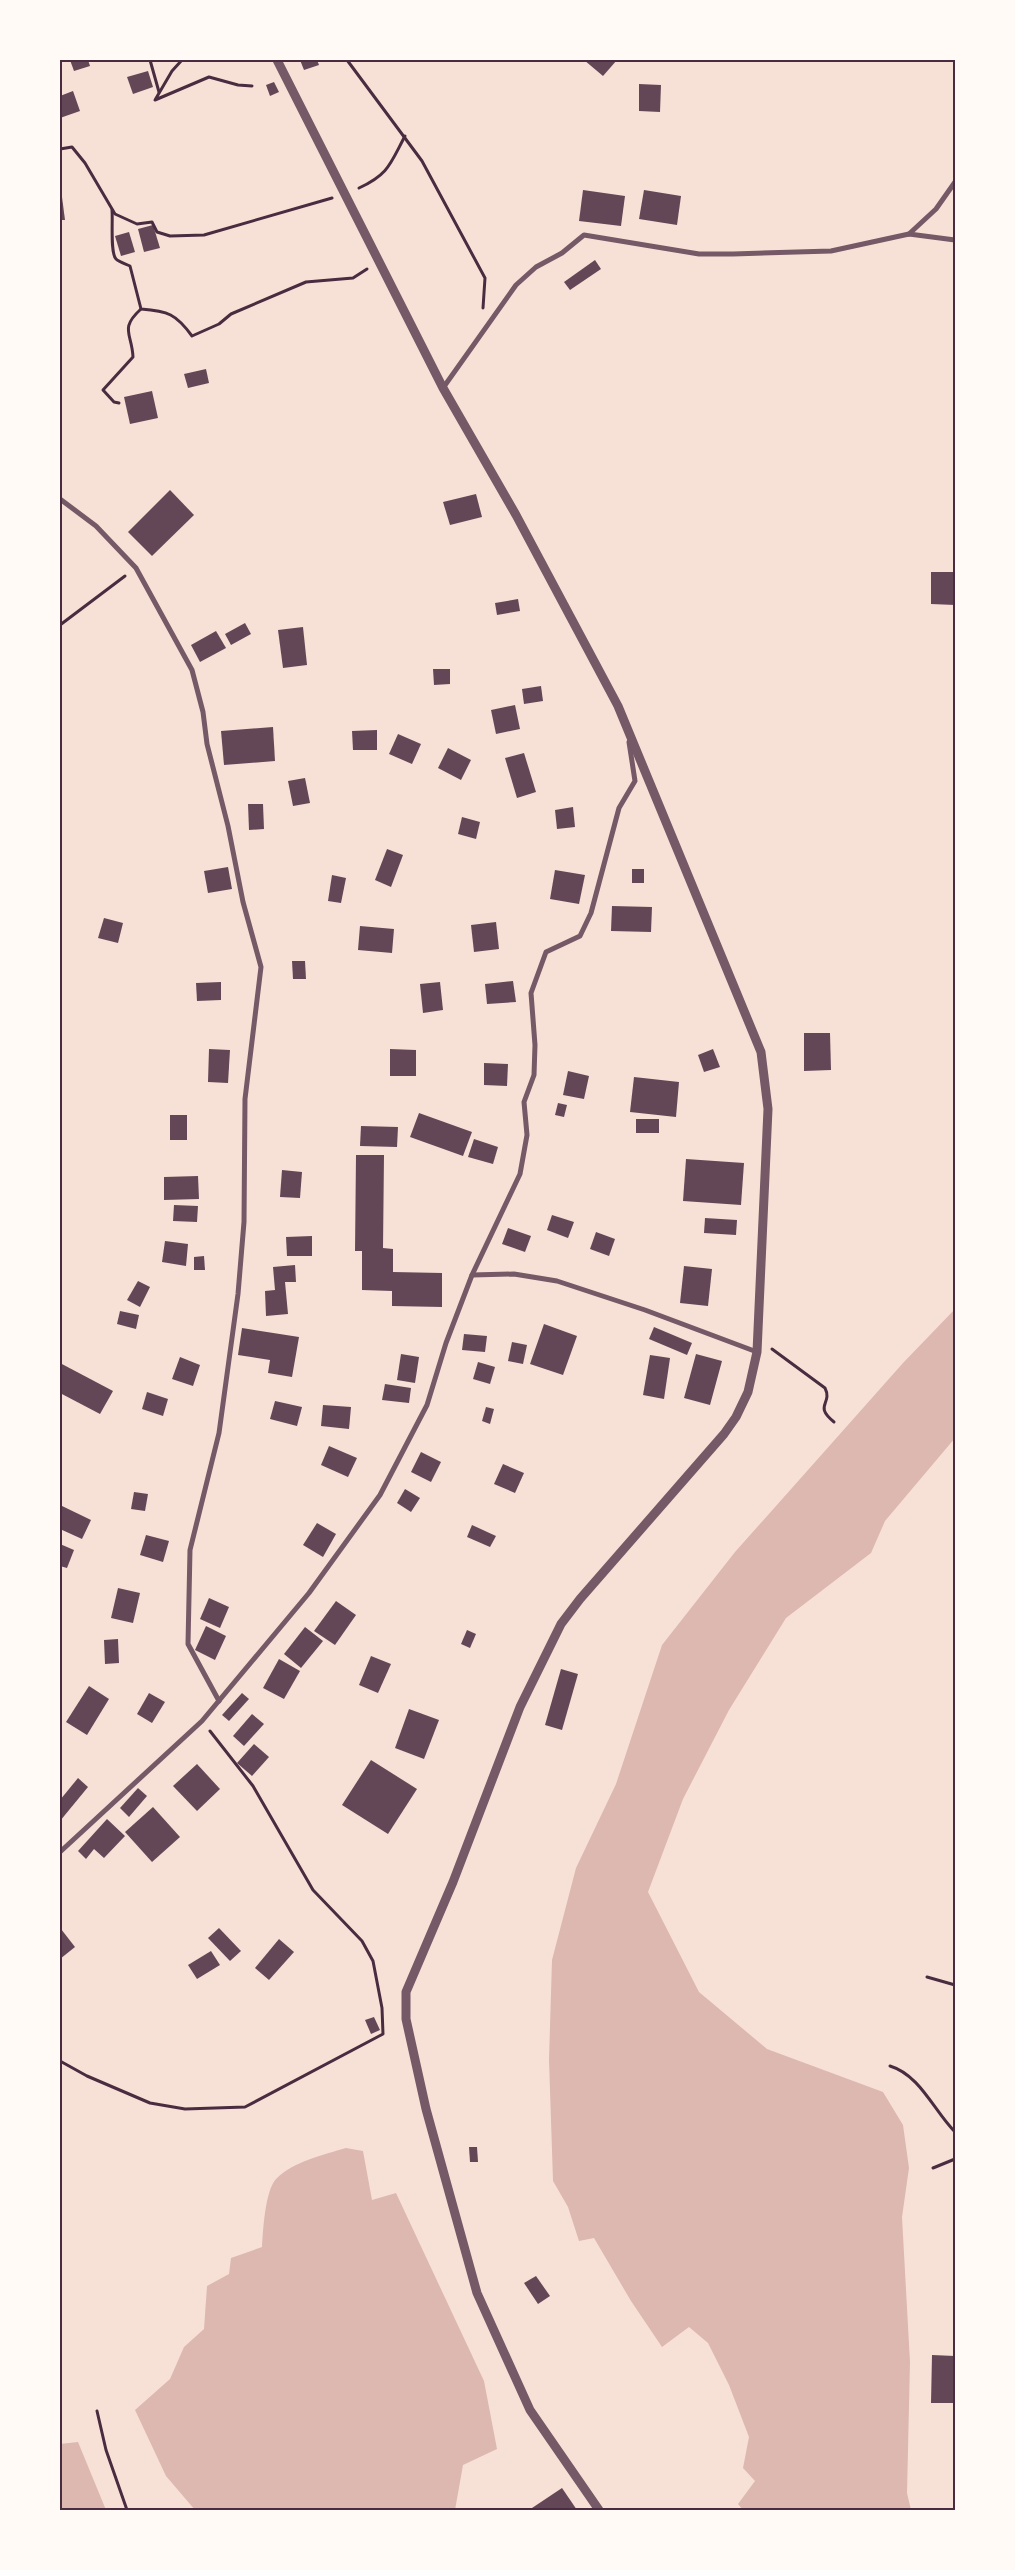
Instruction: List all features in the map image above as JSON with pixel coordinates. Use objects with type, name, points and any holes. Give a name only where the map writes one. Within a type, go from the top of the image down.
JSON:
[{"type":"street","points":[[277,60],[443,388],[516,515],[618,706],[761,1052],[768,1109],[759,1341],[748,1392],[736,1417],[580,1599],[561,1624],[520,1707],[453,1882],[406,1992],[406,2019],[426,2109],[477,2293],[530,2410],[599,2510]]},
{"type":"street","points":[[909,234],[936,209],[955,182]]},
{"type":"street","points":[[443,388],[516,286],[536,267],[562,253],[584,235],[699,254],[831,251],[909,234],[955,240]]},
{"type":"street","points":[[60,499],[96,526],[136,568],[192,670],[203,712],[207,744],[228,826],[243,902],[261,967],[245,1099],[244,1222],[238,1294],[219,1433],[190,1550],[188,1644],[219,1701]]},
{"type":"street","points":[[60,1852],[202,1721],[309,1592],[380,1495],[427,1405],[446,1343],[472,1275],[520,1174],[527,1135],[524,1102],[534,1075],[535,1045],[531,993],[546,952],[580,936],[591,913],[619,808],[634,782],[631,747],[618,706]]},
{"type":"street","points":[[472,1275],[514,1274],[557,1281],[646,1310],[757,1352]]},
{"type":"path","points":[[150,60],[159,92]]},
{"type":"path","points":[[182,60],[155,100],[209,77],[238,85],[252,86]]},
{"type":"path","points":[[347,60],[422,161],[486,278],[480,336]]},
{"type":"path","points":[[60,149],[72,147],[85,163],[115,214],[137,224],[152,222],[156,232],[170,236],[204,235],[344,194],[378,179],[387,170],[405,136]]},
{"type":"path","points":[[112,208],[114,231],[111,250],[116,259],[130,266],[141,310]]},
{"type":"path","points":[[119,403],[114,402],[103,390],[133,357],[132,344],[127,328],[131,318],[141,310],[168,313],[181,320],[192,336],[219,324],[230,314],[306,282],[353,278],[378,262]]},
{"type":"path","points":[[60,625],[136,568]]},
{"type":"path","points":[[759,1341],[825,1388],[828,1396],[823,1407],[824,1414],[834,1422]]},
{"type":"path","points":[[60,2061],[87,2076],[150,2103],[185,2109],[245,2107],[383,2034],[382,2008],[373,1961],[370,1955],[362,1942],[313,1890],[253,1786],[202,1721]]},
{"type":"path","points":[[927,1977],[955,1985]]},
{"type":"path","points":[[890,2066],[900,2069],[920,2087],[940,2117],[955,2132]]},
{"type":"path","points":[[933,2168],[955,2159]]},
{"type":"path","points":[[97,2411],[106,2450],[127,2510]]},
{"type":"shaded area","points":[[955,1309],[955,1438],[885,1521],[871,1553],[786,1618],[729,1710],[683,1799],[648,1892],[699,1992],[767,2049],[883,2092],[903,2125],[909,2168],[902,2217],[910,2362],[907,2493],[911,2510],[743,2510],[738,2504],[755,2481],[743,2468],[749,2437],[729,2385],[708,2343],[689,2327],[662,2347],[631,2301],[594,2238],[579,2241],[568,2207],[553,2181],[549,2060],[552,1960],[576,1868],[616,1784],[662,1645],[735,1552],[903,1363]]},
{"type":"shaded area","points":[[346,2148],[363,2151],[372,2200],[396,2193],[484,2381],[497,2449],[463,2465],[455,2510],[195,2510],[166,2476],[135,2410],[170,2379],[184,2347],[204,2329],[207,2286],[229,2274],[231,2258],[262,2247],[269,2192],[276,2179],[300,2163]]},
{"type":"shaded area","points":[[78,2442],[106,2510],[60,2510],[60,2444]]},
{"type":"building","points":[[70,60],[88,60],[90,66],[74,71]]},
{"type":"building","points":[[300,60],[317,60],[319,65],[304,70]]},
{"type":"building","points":[[584,60],[617,60],[603,76]]},
{"type":"building","points":[[148,71],[153,87],[133,94],[127,77]]},
{"type":"building","points":[[274,82],[279,92],[270,96],[266,85]]},
{"type":"building","points":[[639,84],[661,85],[660,112],[639,111]]},
{"type":"building","points":[[73,91],[80,111],[60,118],[60,96]]},
{"type":"building","points":[[583,190],[625,196],[621,226],[579,221]]},
{"type":"building","points":[[644,190],[681,196],[677,225],[639,219]]},
{"type":"building","points":[[62,197],[65,220],[60,220],[60,198]]},
{"type":"building","points":[[153,225],[160,248],[144,252],[138,229]]},
{"type":"building","points":[[129,232],[135,252],[121,256],[115,236]]},
{"type":"building","points":[[595,260],[601,269],[570,290],[564,282]]},
{"type":"building","points":[[206,369],[209,383],[188,388],[184,374]]},
{"type":"building","points":[[152,391],[158,418],[130,424],[124,397]]},
{"type":"building","points":[[170,490],[194,515],[152,556],[128,532]]},
{"type":"building","points":[[476,494],[482,517],[450,525],[443,502]]},
{"type":"building","points":[[931,572],[955,572],[955,605],[931,604]]},
{"type":"building","points":[[518,599],[520,611],[497,615],[495,603]]},
{"type":"building","points":[[245,623],[251,634],[231,645],[225,634]]},
{"type":"building","points":[[303,627],[307,665],[283,668],[278,630]]},
{"type":"building","points":[[216,631],[226,648],[200,662],[191,645]]},
{"type":"building","points":[[433,669],[450,669],[450,684],[434,685]]},
{"type":"building","points":[[541,686],[543,701],[524,704],[522,689]]},
{"type":"building","points":[[515,705],[520,729],[496,734],[491,710]]},
{"type":"building","points":[[273,727],[275,761],[224,765],[221,731]]},
{"type":"building","points":[[377,730],[377,750],[353,750],[352,731]]},
{"type":"building","points":[[398,734],[421,744],[412,764],[389,754]]},
{"type":"building","points":[[448,748],[471,760],[461,780],[438,768]]},
{"type":"building","points":[[524,753],[536,792],[517,798],[505,758]]},
{"type":"building","points":[[305,778],[310,803],[293,806],[288,781]]},
{"type":"building","points":[[248,804],[263,804],[264,829],[249,830]]},
{"type":"building","points":[[573,807],[575,827],[557,829],[555,810]]},
{"type":"building","points":[[462,817],[480,822],[476,839],[458,834]]},
{"type":"building","points":[[387,849],[403,855],[391,887],[375,880]]},
{"type":"building","points":[[228,867],[232,889],[208,893],[204,871]]},
{"type":"building","points":[[632,869],[644,869],[644,883],[632,883]]},
{"type":"building","points":[[555,870],[585,875],[579,904],[550,899]]},
{"type":"building","points":[[332,875],[346,878],[341,903],[328,901]]},
{"type":"building","points":[[612,906],[652,907],[651,932],[611,931]]},
{"type":"building","points":[[104,918],[123,923],[118,943],[98,938]]},
{"type":"building","points":[[496,922],[499,949],[474,952],[471,925]]},
{"type":"building","points":[[360,926],[394,929],[392,953],[358,950]]},
{"type":"building","points":[[292,961],[305,961],[306,979],[293,979]]},
{"type":"building","points":[[513,981],[516,1002],[487,1004],[485,984]]},
{"type":"building","points":[[221,982],[221,1000],[197,1001],[196,983]]},
{"type":"building","points":[[440,982],[443,1010],[423,1013],[420,984]]},
{"type":"building","points":[[804,1033],[830,1033],[831,1070],[804,1071]]},
{"type":"building","points":[[209,1049],[230,1050],[228,1083],[208,1082]]},
{"type":"building","points":[[390,1049],[416,1050],[416,1076],[390,1076]]},
{"type":"building","points":[[713,1049],[720,1067],[704,1072],[698,1055]]},
{"type":"building","points":[[484,1063],[508,1064],[507,1086],[484,1085]]},
{"type":"building","points":[[568,1071],[589,1076],[584,1099],[563,1095]]},
{"type":"building","points":[[634,1077],[679,1082],[676,1117],[630,1112]]},
{"type":"building","points":[[558,1103],[567,1105],[564,1117],[555,1115]]},
{"type":"building","points":[[419,1113],[472,1132],[463,1156],[410,1137]]},
{"type":"building","points":[[170,1115],[187,1115],[187,1140],[170,1140]]},
{"type":"building","points":[[636,1119],[659,1119],[659,1133],[636,1133]]},
{"type":"building","points":[[361,1126],[398,1127],[397,1147],[360,1146]]},
{"type":"building","points":[[474,1139],[498,1147],[493,1164],[468,1157]]},
{"type":"building","points":[[356,1155],[384,1155],[383,1248],[393,1249],[393,1272],[442,1273],[442,1307],[392,1306],[392,1291],[362,1290],[362,1251],[355,1251]]},
{"type":"building","points":[[686,1159],[744,1163],[741,1205],[683,1201]]},
{"type":"building","points":[[282,1170],[302,1172],[300,1198],[280,1197]]},
{"type":"building","points":[[198,1176],[199,1199],[164,1200],[164,1177]]},
{"type":"building","points":[[174,1205],[198,1206],[197,1222],[173,1221]]},
{"type":"building","points":[[552,1215],[574,1222],[568,1238],[547,1230]]},
{"type":"building","points":[[705,1218],[737,1220],[736,1235],[704,1233]]},
{"type":"building","points":[[508,1228],[531,1236],[525,1252],[502,1244]]},
{"type":"building","points":[[596,1232],[615,1239],[609,1256],[590,1249]]},
{"type":"building","points":[[312,1236],[312,1256],[287,1256],[286,1237]]},
{"type":"building","points":[[165,1241],[188,1244],[186,1266],[162,1262]]},
{"type":"building","points":[[204,1256],[205,1270],[194,1270],[194,1257]]},
{"type":"building","points":[[295,1265],[296,1282],[285,1282],[288,1314],[266,1316],[265,1291],[275,1290],[273,1267]]},
{"type":"building","points":[[684,1266],[712,1269],[708,1306],[680,1303]]},
{"type":"building","points":[[138,1281],[150,1287],[140,1307],[127,1300]]},
{"type":"building","points":[[120,1311],[139,1315],[136,1329],[117,1324]]},
{"type":"building","points":[[544,1324],[577,1336],[563,1375],[530,1364]]},
{"type":"building","points":[[654,1327],[692,1343],[687,1355],[649,1339]]},
{"type":"building","points":[[242,1328],[299,1337],[292,1377],[268,1373],[270,1360],[238,1355]]},
{"type":"building","points":[[464,1334],[487,1336],[485,1352],[462,1350]]},
{"type":"building","points":[[512,1342],[527,1345],[523,1364],[508,1361]]},
{"type":"building","points":[[401,1354],[419,1357],[415,1383],[397,1380]]},
{"type":"building","points":[[696,1354],[722,1361],[710,1405],[684,1398]]},
{"type":"building","points":[[650,1355],[670,1358],[664,1399],[643,1395]]},
{"type":"building","points":[[180,1357],[200,1365],[193,1386],[172,1379]]},
{"type":"building","points":[[478,1362],[495,1367],[490,1384],[473,1379]]},
{"type":"building","points":[[60,1363],[113,1391],[100,1414],[60,1393]]},
{"type":"building","points":[[385,1384],[411,1388],[409,1403],[382,1400]]},
{"type":"building","points":[[147,1392],[168,1399],[163,1416],[142,1409]]},
{"type":"building","points":[[275,1401],[302,1407],[297,1426],[270,1419]]},
{"type":"building","points":[[323,1405],[351,1407],[349,1429],[321,1426]]},
{"type":"building","points":[[486,1407],[494,1409],[490,1424],[482,1421]]},
{"type":"building","points":[[329,1446],[357,1458],[348,1477],[321,1465]]},
{"type":"building","points":[[421,1452],[441,1462],[431,1482],[411,1472]]},
{"type":"building","points":[[503,1464],[524,1473],[515,1493],[494,1484]]},
{"type":"building","points":[[405,1489],[420,1498],[411,1512],[397,1503]]},
{"type":"building","points":[[134,1492],[148,1494],[145,1511],[131,1509]]},
{"type":"building","points":[[60,1505],[91,1520],[82,1539],[60,1529]]},
{"type":"building","points":[[317,1523],[336,1534],[323,1557],[303,1545]]},
{"type":"building","points":[[472,1525],[496,1536],[490,1547],[467,1537]]},
{"type":"building","points":[[146,1535],[169,1541],[163,1562],[140,1555]]},
{"type":"building","points":[[60,1544],[74,1550],[67,1568],[60,1566]]},
{"type":"building","points":[[118,1588],[140,1593],[133,1623],[111,1618]]},
{"type":"building","points":[[209,1598],[229,1607],[220,1628],[200,1619]]},
{"type":"building","points":[[336,1601],[356,1615],[335,1645],[314,1631]]},
{"type":"building","points":[[206,1626],[226,1636],[215,1660],[195,1650]]},
{"type":"building","points":[[305,1627],[323,1641],[301,1668],[284,1654]]},
{"type":"building","points":[[467,1630],[476,1634],[470,1648],[461,1644]]},
{"type":"building","points":[[118,1639],[119,1663],[105,1664],[104,1640]]},
{"type":"building","points":[[371,1656],[391,1664],[378,1693],[359,1685]]},
{"type":"building","points":[[279,1659],[300,1671],[284,1699],[263,1688]]},
{"type":"building","points":[[561,1669],[578,1674],[562,1730],[545,1725]]},
{"type":"building","points":[[89,1686],[109,1699],[87,1735],[66,1722]]},
{"type":"building","points":[[149,1693],[165,1702],[152,1723],[137,1714]]},
{"type":"building","points":[[242,1693],[249,1699],[229,1721],[222,1715]]},
{"type":"building","points":[[409,1709],[439,1720],[424,1759],[395,1748]]},
{"type":"building","points":[[252,1714],[264,1724],[244,1746],[233,1736]]},
{"type":"building","points":[[254,1744],[269,1757],[252,1776],[237,1763]]},
{"type":"building","points":[[371,1760],[417,1789],[388,1834],[342,1805]]},
{"type":"building","points":[[197,1764],[220,1789],[197,1811],[173,1786]]},
{"type":"building","points":[[78,1778],[88,1787],[60,1821],[60,1800]]},
{"type":"building","points":[[138,1788],[147,1796],[129,1817],[120,1808]]},
{"type":"building","points":[[153,1807],[180,1837],[152,1862],[125,1832]]},
{"type":"building","points":[[107,1819],[125,1836],[104,1858],[94,1849],[86,1859],[78,1851]]},
{"type":"building","points":[[219,1928],[241,1951],[230,1961],[208,1938]]},
{"type":"building","points":[[60,1930],[75,1947],[60,1959]]},
{"type":"building","points":[[279,1939],[294,1952],[269,1980],[255,1968]]},
{"type":"building","points":[[211,1951],[220,1965],[197,1979],[188,1965]]},
{"type":"building","points":[[374,2017],[380,2030],[371,2034],[365,2020]]},
{"type":"building","points":[[469,2147],[477,2147],[478,2162],[470,2162]]},
{"type":"building","points":[[536,2276],[550,2296],[538,2304],[524,2283]]},
{"type":"building","points":[[932,2355],[955,2356],[955,2403],[931,2403]]},
{"type":"building","points":[[562,2488],[577,2510],[529,2510]]}]
